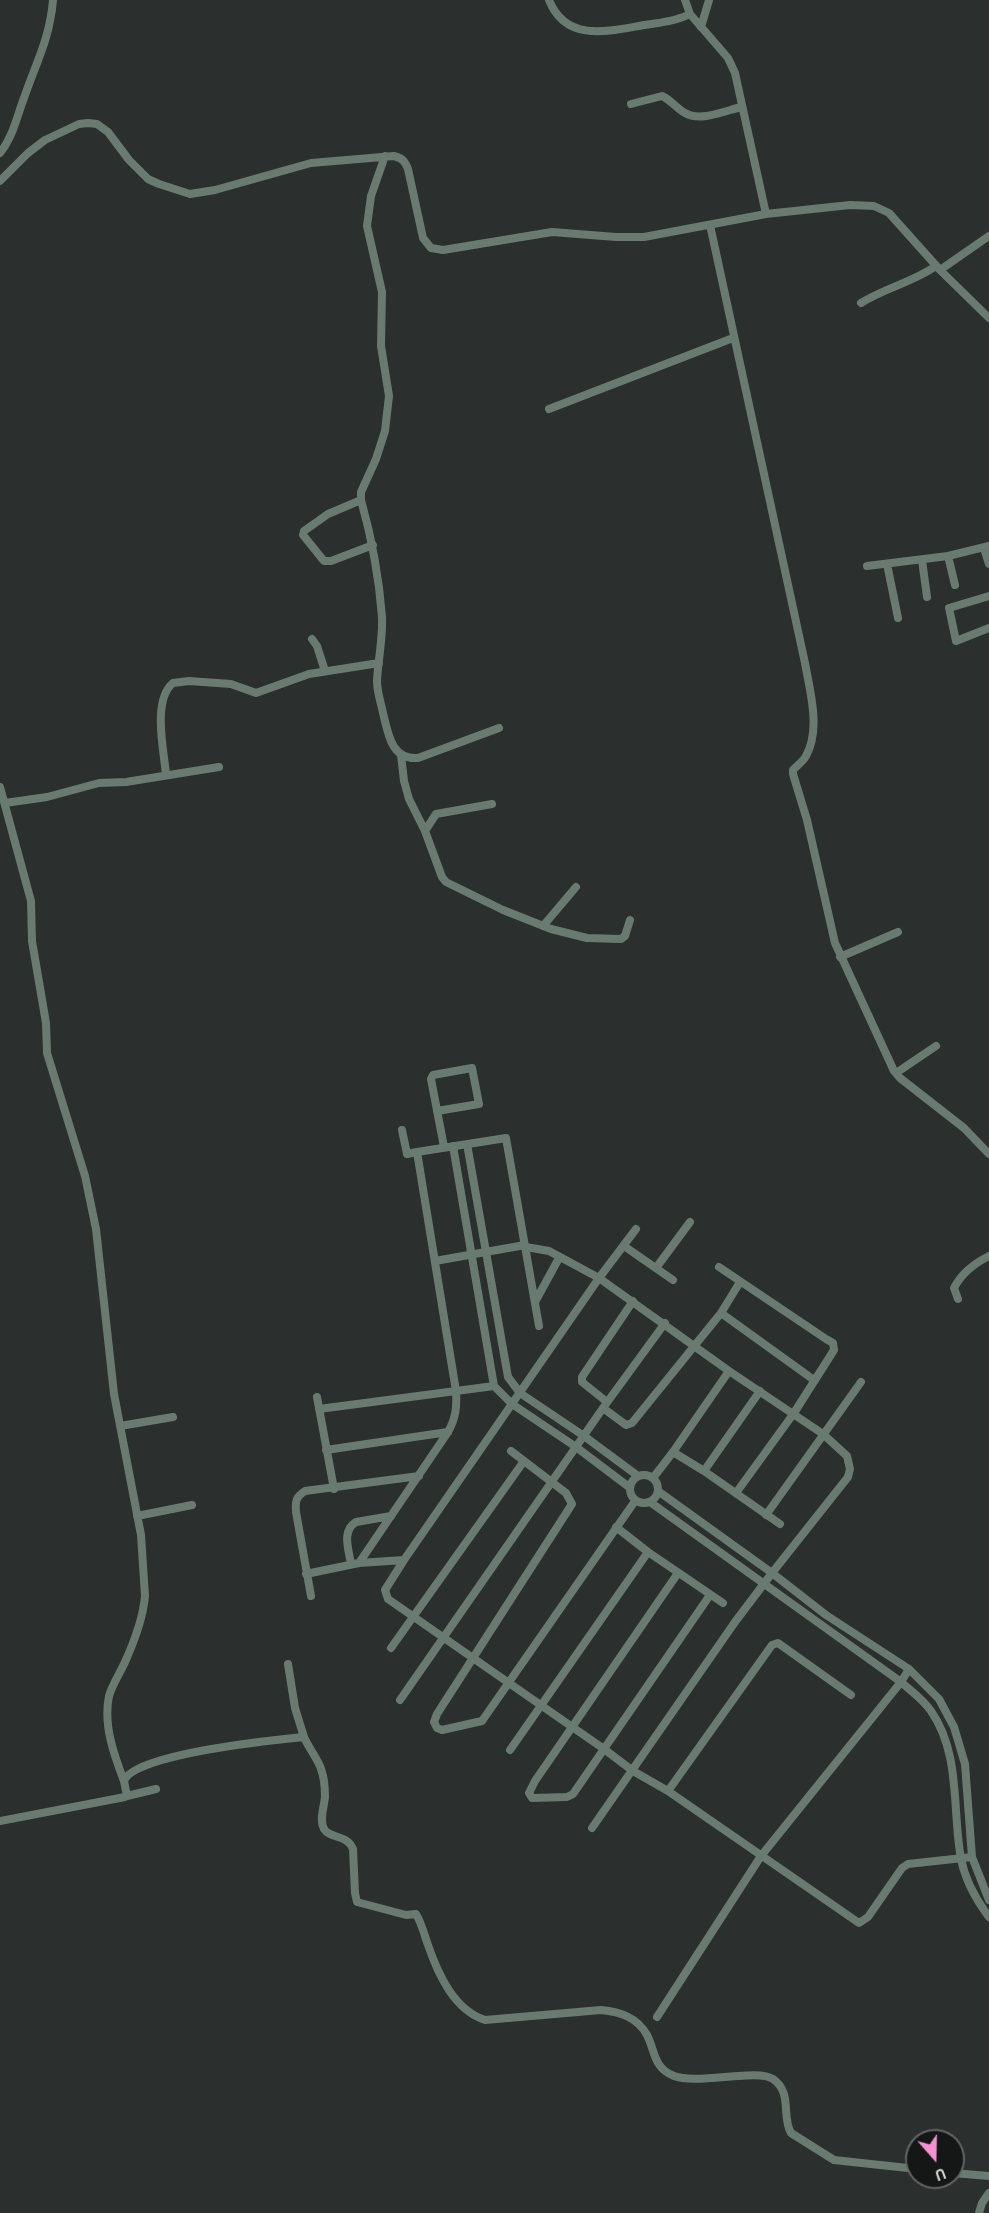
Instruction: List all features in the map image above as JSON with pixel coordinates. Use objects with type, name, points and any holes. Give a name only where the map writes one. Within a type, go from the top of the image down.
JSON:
[{"type":"street","points":[[0,153],[13,132],[26,90],[47,40],[53,0]]},
{"type":"street","points":[[549,0],[563,20],[574,27],[595,33],[661,23],[690,14]]},
{"type":"street","points":[[685,0],[690,14],[728,58],[735,73],[766,214]]},
{"type":"street","points":[[701,27],[709,0]]},
{"type":"street","points":[[631,104],[662,96],[685,113],[695,116],[741,107]]},
{"type":"street","points":[[0,181],[28,153],[45,140],[79,124],[88,123],[97,124],[108,132],[129,160],[148,178],[190,194],[215,190],[311,163],[385,156],[401,158],[406,163],[425,244],[435,249],[468,247],[552,232],[628,238],[657,235],[766,214],[850,205],[874,206],[890,213],[938,268],[989,318]]},
{"type":"street","points":[[385,156],[371,196],[368,226],[382,292],[381,346],[389,396],[388,414],[376,459],[361,492],[373,545],[382,622],[377,684],[389,741],[401,755],[410,759],[499,728]]},
{"type":"street","points":[[710,225],[805,663],[813,729],[805,758],[793,774],[807,820],[832,934],[840,957],[896,1073],[964,1128],[989,1154]]},
{"type":"street","points":[[861,303],[878,292],[898,286],[938,268],[989,236]]},
{"type":"street","points":[[549,409],[733,338]]},
{"type":"street","points":[[361,500],[328,514],[304,531],[303,535],[324,561],[331,561],[373,545]]},
{"type":"street","points":[[867,566],[948,556],[987,547],[989,564]]},
{"type":"street","points":[[948,556],[955,585]]},
{"type":"street","points":[[922,560],[927,597]]},
{"type":"street","points":[[887,564],[898,618]]},
{"type":"street","points":[[989,596],[949,608],[956,641],[989,628]]},
{"type":"street","points":[[312,639],[325,671]]},
{"type":"street","points":[[166,775],[161,710],[164,694],[172,683],[183,681],[231,684],[256,693],[325,671],[340,671],[379,663]]},
{"type":"street","points":[[401,755],[404,782],[410,800],[446,882],[543,927],[587,938],[619,940],[625,936],[630,920]]},
{"type":"street","points":[[4,803],[47,797],[99,783],[126,782],[219,767]]},
{"type":"street","points":[[0,787],[31,901],[32,941],[46,1023],[47,1053],[85,1176],[94,1218],[107,1340],[120,1426],[141,1535],[144,1606],[131,1649],[110,1694],[108,1705],[109,1734],[128,1796]]},
{"type":"street","points":[[425,831],[436,814],[492,804]]},
{"type":"street","points":[[543,927],[576,887]]},
{"type":"street","points":[[840,957],[898,932]]},
{"type":"street","points":[[896,1073],[936,1046]]},
{"type":"street","points":[[437,1111],[479,1104],[472,1068],[433,1075],[431,1080],[437,1111],[449,1147],[494,1386],[512,1404],[629,1487]]},
{"type":"street","points":[[402,1130],[407,1154],[506,1138],[539,1326]]},
{"type":"street","points":[[467,1144],[508,1377],[520,1393],[638,1476]]},
{"type":"street","points":[[355,1564],[419,1476],[454,1421],[456,1391],[417,1152]]},
{"type":"street","points":[[656,1268],[690,1222]]},
{"type":"street","points":[[636,1229],[599,1278],[404,1560],[385,1590],[388,1599],[633,1771],[668,1791],[859,1923],[868,1917],[902,1868],[913,1862],[961,1860],[972,1857]]},
{"type":"street","points":[[435,1261],[525,1245],[549,1251],[599,1278],[665,1323],[729,1371],[823,1434],[847,1456],[850,1469],[848,1477],[735,1622],[591,1828]]},
{"type":"street","points":[[624,1246],[673,1280]]},
{"type":"street","points":[[958,1299],[954,1288],[958,1281],[989,1256]]},
{"type":"street","points":[[535,1303],[559,1258]]},
{"type":"street","points":[[719,1267],[832,1343],[834,1350],[794,1413],[736,1493]]},
{"type":"street","points":[[633,1301],[582,1377],[582,1382],[626,1425],[632,1423],[721,1313],[740,1282]]},
{"type":"street","points":[[721,1313],[814,1380]]},
{"type":"street","points":[[400,1700],[605,1405],[665,1323]]},
{"type":"street","points":[[653,1478],[729,1371]]},
{"type":"street","points":[[766,1515],[861,1382]]},
{"type":"street","points":[[319,1409],[494,1386]]},
{"type":"street","points":[[704,1471],[760,1391]]},
{"type":"street","points":[[317,1397],[334,1489]]},
{"type":"street","points":[[120,1426],[174,1417]]},
{"type":"street","points":[[327,1450],[448,1432]]},
{"type":"street","points":[[511,1451],[566,1493],[572,1504],[570,1511],[437,1714],[434,1722],[437,1728],[442,1730],[482,1721],[634,1501]]},
{"type":"street","points":[[673,1452],[780,1524]]},
{"type":"street","points":[[391,1648],[524,1461]]},
{"type":"street","points":[[645,1475],[653,1478],[658,1485],[656,1498],[650,1502],[643,1504],[634,1501],[629,1492],[633,1479],[638,1476],[645,1475]]},
{"type":"street","points":[[311,1596],[295,1501],[299,1495],[305,1491],[334,1489],[419,1476]]},
{"type":"street","points":[[658,1491],[826,1615],[909,1669],[939,1699],[954,1727],[964,1764],[972,1857],[989,1900]]},
{"type":"street","points":[[650,1502],[901,1683],[931,1710],[943,1736],[953,1773],[961,1860],[966,1876],[989,1917]]},
{"type":"street","points":[[137,1516],[192,1505]]},
{"type":"street","points":[[355,1564],[346,1535],[351,1525],[356,1522],[391,1516]]},
{"type":"street","points":[[616,1527],[648,1552],[723,1603]]},
{"type":"street","points":[[510,1750],[648,1552]]},
{"type":"street","points":[[306,1574],[355,1564],[404,1560]]},
{"type":"street","points":[[678,1573],[536,1780],[529,1793],[532,1798],[567,1797],[573,1794],[710,1595]]},
{"type":"street","points":[[668,1791],[772,1645],[778,1643],[851,1695]]},
{"type":"street","points":[[288,1664],[295,1708],[304,1737],[321,1767],[325,1794],[321,1822],[327,1833],[351,1843],[357,1902],[406,1915],[417,1914],[439,1971],[454,1997],[473,2016],[485,2020],[601,2010],[619,2012],[629,2016],[642,2029],[648,2036],[655,2058],[674,2076],[725,2078],[761,2075],[775,2080],[786,2097],[788,2128],[791,2133],[826,2156],[845,2163],[905,2168]]},
{"type":"street","points":[[657,2017],[761,1856],[901,1683],[909,1669]]},
{"type":"street","points":[[124,1781],[128,1774],[170,1757],[215,1748],[304,1737]]},
{"type":"street","points":[[0,1821],[156,1789]]},
{"type":"street","points":[[965,2174],[989,2176]]},
{"type":"street","points":[[979,2213],[989,2193]]}]
